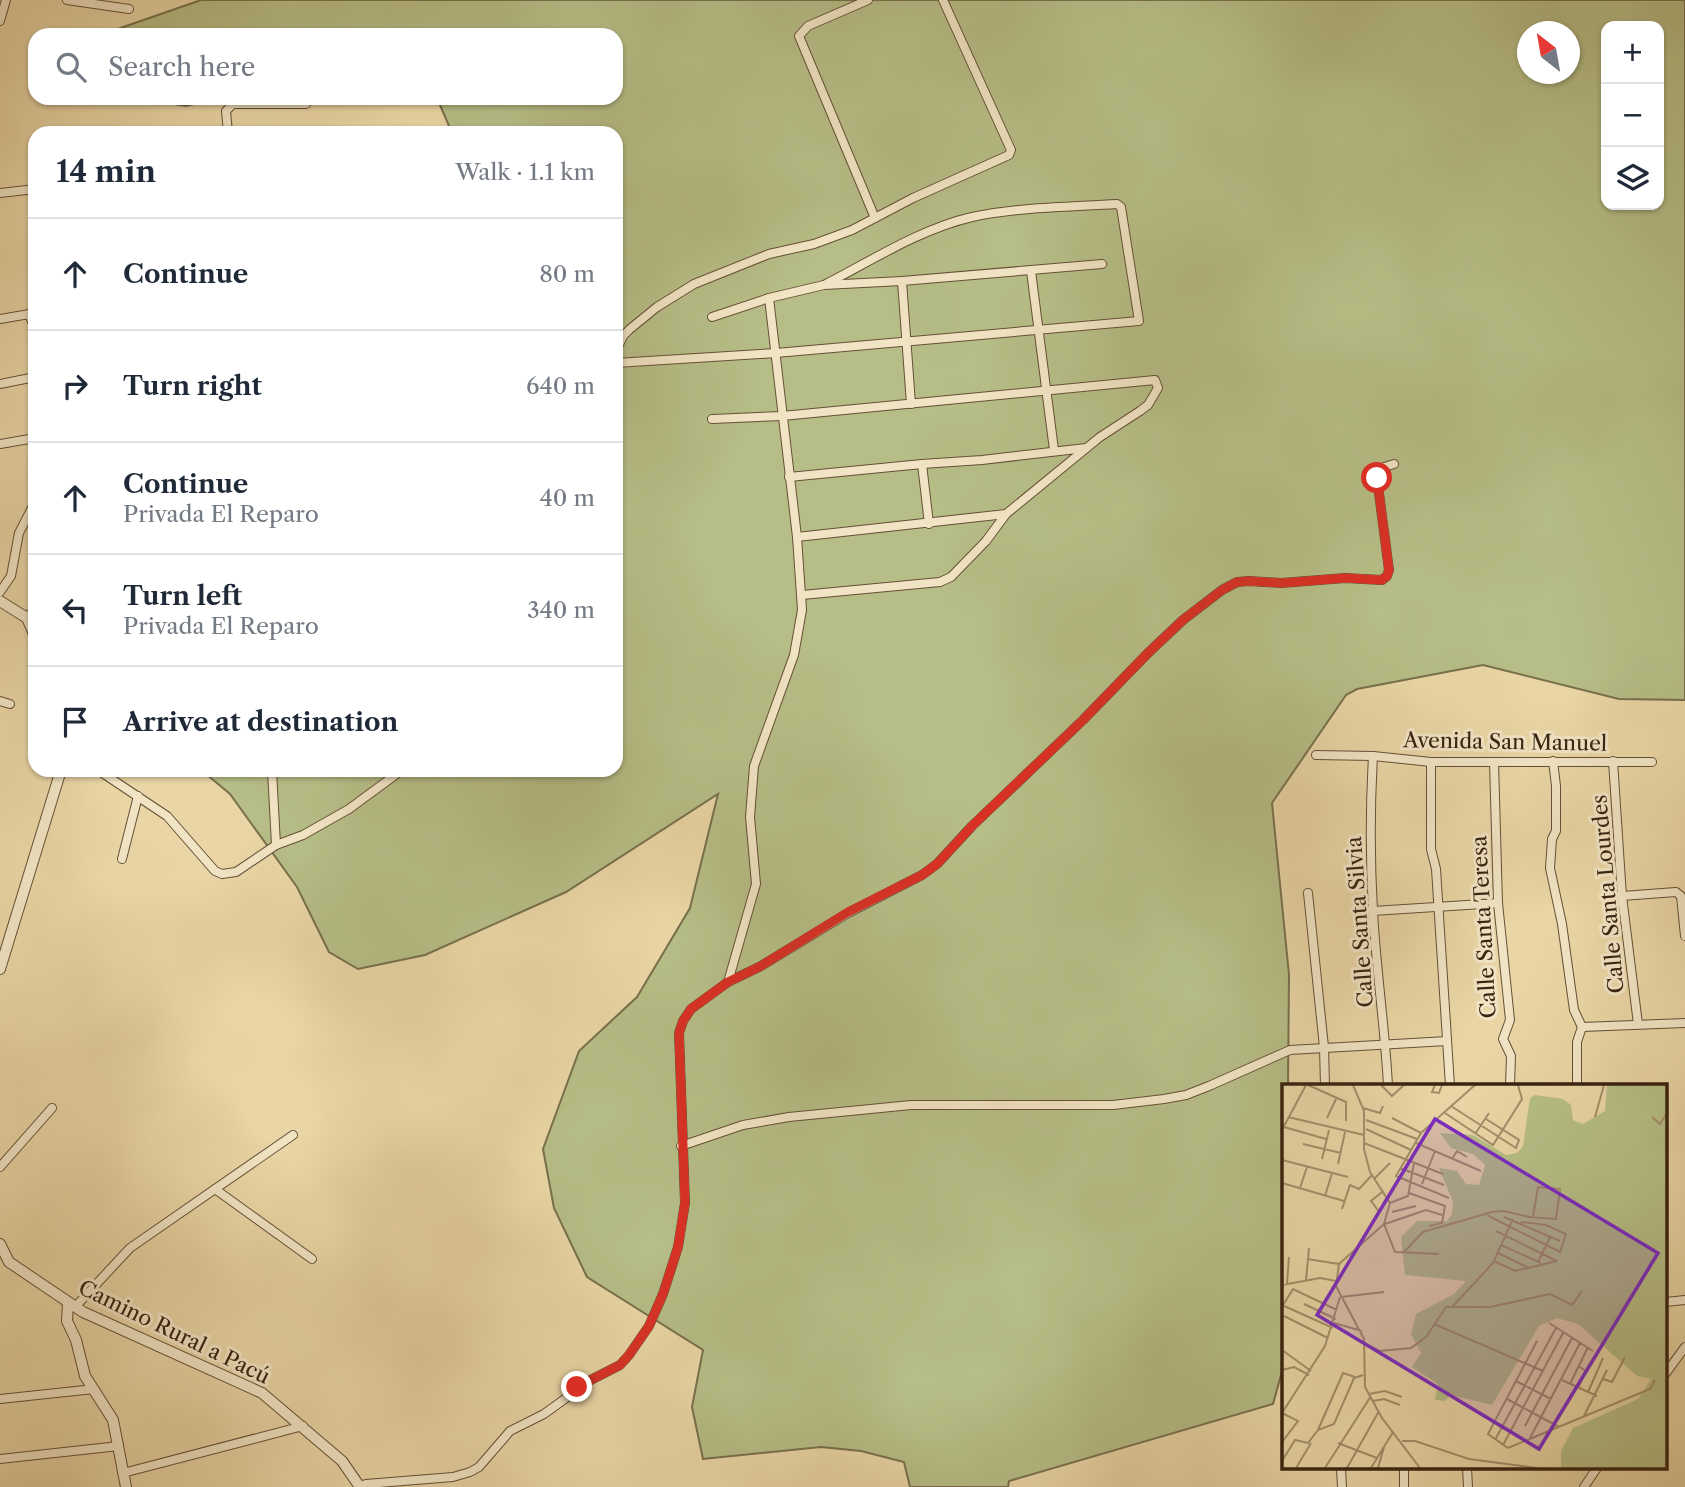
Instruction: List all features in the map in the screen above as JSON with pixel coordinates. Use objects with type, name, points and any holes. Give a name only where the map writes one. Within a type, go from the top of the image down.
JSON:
[{"type":"street","points":[[0,21],[6,0]]},
{"type":"street","points":[[67,0],[129,9]]},
{"type":"street","points":[[868,0],[808,26],[799,36],[876,218]]},
{"type":"street","points":[[623,338],[630,329],[683,289],[753,260],[814,244],[1009,155],[1011,150],[943,0]]},
{"type":"street","points":[[227,126],[226,111],[232,105]]},
{"type":"street","points":[[0,193],[28,190]]},
{"type":"street","points":[[623,363],[1040,332],[1139,321],[1121,206],[1117,204],[1007,211],[969,218],[927,233],[824,285]]},
{"type":"street","points":[[712,317],[769,298],[824,285],[902,282],[1102,264]]},
{"type":"street","points":[[1031,271],[1054,450]]},
{"type":"street","points":[[902,282],[911,404]]},
{"type":"street","points":[[728,982],[756,884],[750,817],[754,766],[794,655],[801,624],[802,595],[797,537],[769,298]]},
{"type":"street","points":[[0,319],[28,315]]},
{"type":"street","points":[[0,384],[28,378]]},
{"type":"street","points":[[712,419],[782,416],[1155,380],[1158,388],[1148,405],[1087,448],[1006,514],[986,541],[951,577],[940,582],[802,595]]},
{"type":"street","points":[[0,444],[28,439]]},
{"type":"street","points":[[789,477],[1087,448]]},
{"type":"street","points":[[922,464],[929,524]]},
{"type":"street","points":[[360,1487],[366,1484],[453,1477],[479,1467],[510,1432],[544,1414],[573,1393],[577,1387],[620,1365],[649,1326],[663,1294],[678,1247],[685,1203],[679,1033],[691,1009],[728,982],[761,966],[848,912],[922,875],[937,864],[972,826],[1083,720],[1148,653],[1183,620],[1222,590],[1237,582],[1249,581],[1282,583],[1345,578],[1382,580],[1389,570],[1377,478],[1381,468],[1394,464]]},
{"type":"street","points":[[797,537],[1006,514]]},
{"type":"street","points":[[0,592],[11,576],[19,533],[28,516]]},
{"type":"street","points":[[0,601],[27,618]]},
{"type":"street","points":[[0,701],[10,704]]},
{"type":"street","name":"Avenida San Manuel","points":[[1316,755],[1373,756],[1431,762],[1652,762]]},
{"type":"street","name":"Calle Santa Silvia","points":[[1373,756],[1373,911],[1388,1084]]},
{"type":"street","points":[[1553,761],[1556,831],[1552,839],[1550,867],[1562,924],[1574,1010],[1582,1027],[1577,1042],[1577,1084]]},
{"type":"street","name":"Calle Santa Lourdes","points":[[1613,761],[1622,896],[1638,1024]]},
{"type":"street","points":[[1431,762],[1430,849],[1436,869],[1450,1084]]},
{"type":"street","name":"Calle Santa Teresa","points":[[1494,762],[1498,903],[1510,1020],[1503,1039],[1511,1056],[1510,1084]]},
{"type":"street","points":[[0,969],[59,777]]},
{"type":"street","points":[[109,777],[173,821],[219,874],[236,872],[276,845],[303,835],[349,809],[392,777]]},
{"type":"street","points":[[272,777],[276,845]]},
{"type":"street","points":[[122,859],[138,796]]},
{"type":"street","points":[[1622,896],[1676,892],[1681,896],[1685,936]]},
{"type":"street","points":[[1308,893],[1324,1047],[1325,1084]]},
{"type":"street","points":[[1373,911],[1498,903]]},
{"type":"street","points":[[1582,1027],[1685,1023]]},
{"type":"street","points":[[681,1146],[743,1125],[789,1117],[911,1105],[1113,1105],[1164,1099],[1186,1095],[1290,1050],[1447,1041]]},
{"type":"street","points":[[0,1167],[52,1108]]},
{"type":"street","points":[[126,1487],[113,1420],[85,1376],[76,1340],[67,1321],[71,1305],[130,1248],[293,1135]]},
{"type":"street","points":[[215,1189],[312,1259]]},
{"type":"street","name":"Camino Rural a Pacú","points":[[0,1244],[9,1262],[71,1305],[262,1393],[342,1461],[360,1487]]},
{"type":"street","points":[[1668,1370],[1685,1348]]},
{"type":"street","points":[[0,1399],[94,1389]]},
{"type":"street","points":[[123,1473],[303,1426]]},
{"type":"street","points":[[0,1459],[119,1446]]},
{"type":"street","points":[[1584,1487],[1595,1470]]},
{"type":"green space","points":[[201,0],[1685,0],[1685,700],[1619,699],[1483,665],[1357,689],[1346,695],[1272,803],[1289,975],[1288,1084],[1282,1084],[1282,1371],[1273,1404],[1009,1481],[1008,1487],[910,1487],[904,1462],[861,1451],[821,1447],[703,1459],[692,1407],[703,1350],[587,1277],[554,1208],[543,1149],[579,1051],[637,997],[690,908],[718,794],[566,892],[425,955],[358,969],[329,952],[297,887],[230,794],[210,777],[623,777],[623,126],[449,126],[440,105],[623,105],[623,28],[120,28]]},
{"type":"route","points":[[577,1387],[620,1365],[629,1355],[649,1326],[663,1294],[678,1247],[685,1203],[679,1033],[691,1009],[728,982],[761,966],[848,912],[922,875],[937,864],[972,826],[1083,720],[1148,653],[1183,620],[1222,590],[1237,582],[1249,581],[1282,583],[1345,578],[1382,580],[1389,570],[1377,478]]}]
